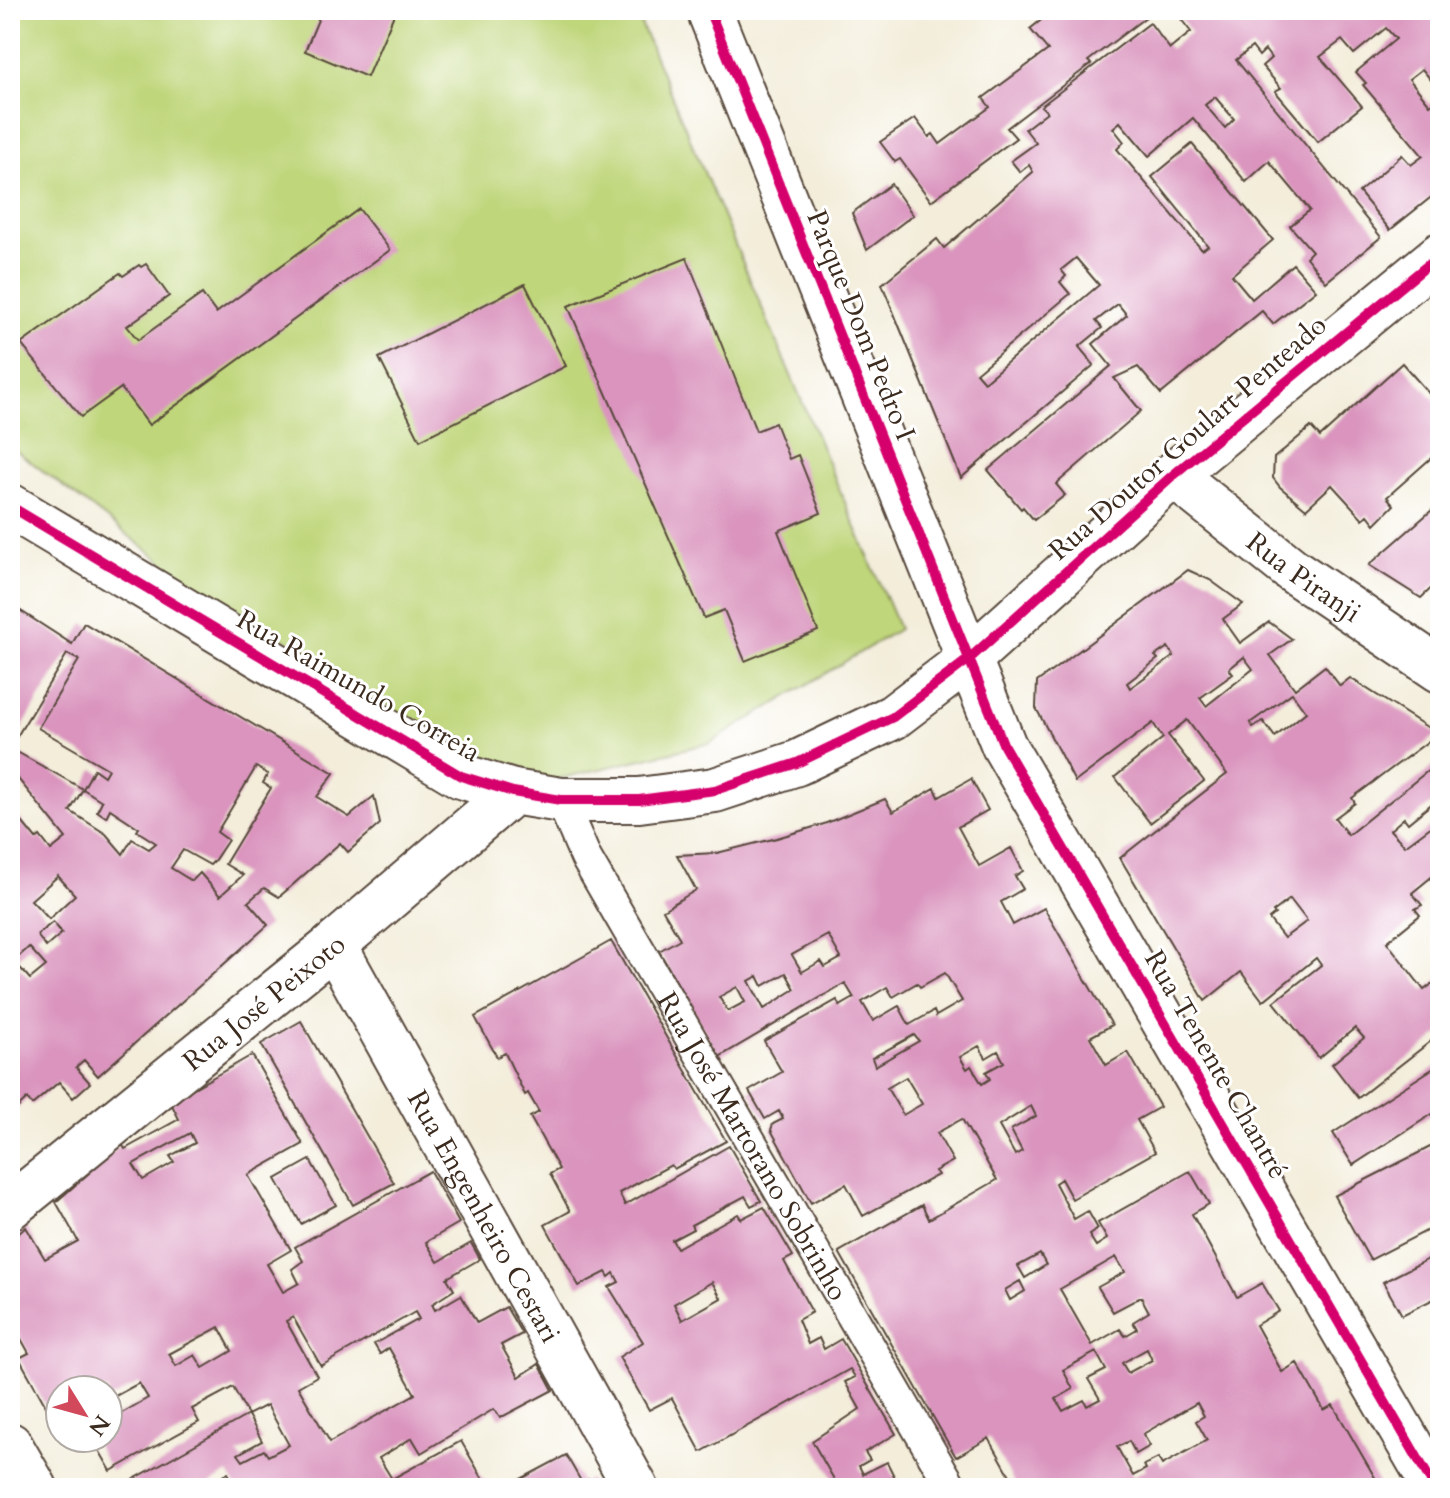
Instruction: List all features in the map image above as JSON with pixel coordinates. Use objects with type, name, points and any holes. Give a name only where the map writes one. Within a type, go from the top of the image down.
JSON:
[{"type":"street","name":"Parque Dom Pedro I","points":[[709,10],[969,659]]},
{"type":"street","name":"Rua Doutor Goulart Penteado","points":[[969,659],[1173,475],[1440,255]]},
{"type":"street","name":"Rua Piranji","points":[[1173,475],[1292,570],[1440,670]]},
{"type":"street","name":"Rua Raimundo Correia","points":[[10,506],[461,776],[513,792],[561,800],[639,800],[715,790],[797,763],[893,717],[969,659]]},
{"type":"street","name":"Rua Tenente Chantré","points":[[969,659],[1004,746],[1435,1488]]},
{"type":"street","name":"Rua José Peixoto","points":[[10,1207],[334,945],[513,792]]},
{"type":"street","name":"Rua Engenheiro Cestari","points":[[334,945],[636,1488]]},
{"type":"street","points":[[10,1445],[35,1488]]},
{"type":"lane","name":"Rua José Martorano Sobrinho","points":[[561,800],[594,871],[952,1488]]},
{"type":"green space","points":[[10,10],[635,10],[899,629],[710,743],[536,784],[402,714],[170,567],[10,446]]},
{"type":"building","points":[[322,10],[396,10],[367,77],[305,51]]},
{"type":"building","points":[[1054,10],[1155,10],[1007,128],[1016,138],[931,201],[900,159],[895,162],[880,142],[915,118],[929,137],[933,134],[940,144],[990,107],[983,98],[1048,50],[1030,29]]},
{"type":"building","points":[[1174,10],[1440,10],[1440,91],[1422,69],[1409,79],[1430,105],[1440,97],[1440,190],[1390,230],[1359,192],[1402,155],[1411,165],[1423,156],[1363,85],[1366,83],[1356,72],[1396,39],[1386,28],[1354,54],[1342,40],[1320,57],[1362,106],[1318,142],[1275,91],[1281,88],[1262,66],[1271,58],[1265,50],[1259,56],[1252,47],[1236,60],[1381,237],[1326,282],[1306,257],[1312,251],[1290,226],[1310,210],[1269,161],[1246,182],[1193,118],[1149,156],[1120,122],[1113,128],[1124,142],[1117,149],[1202,250],[1208,246],[1152,177],[1192,144],[1273,240],[1232,275],[1252,299],[1293,264],[1316,290],[1273,324],[1262,311],[1161,394],[1138,367],[1114,378],[1141,411],[1056,484],[1065,495],[1034,520],[988,470],[1111,366],[1093,344],[1127,315],[1118,304],[1096,321],[1102,328],[1079,347],[1094,365],[961,478],[882,284],[937,239],[944,248],[1033,172],[1029,165],[1020,172],[1011,161],[1036,143],[1025,129],[1047,112],[1041,106],[1150,23],[1170,49],[1191,32]],"holes":[[[1215,97],[1234,119],[1225,128],[1205,105]],[[1076,258],[1099,285],[984,382],[976,373],[1070,294],[1060,282],[1066,276],[1061,270]]]},
{"type":"building","points":[[891,184],[913,215],[867,250],[852,213]]},
{"type":"building","points":[[359,209],[390,250],[149,425],[121,388],[81,417],[21,344],[120,273],[123,276],[139,265],[146,264],[169,296],[127,326],[138,340],[202,294],[216,313]]},
{"type":"building","points":[[687,258],[756,431],[775,423],[789,459],[798,455],[821,513],[778,531],[818,631],[745,661],[724,610],[704,618],[568,306]]},
{"type":"building","points":[[525,284],[566,366],[420,440],[379,358]]},
{"type":"building","points":[[1402,363],[1440,406],[1440,450],[1387,497],[1394,505],[1375,524],[1368,515],[1363,519],[1332,485],[1306,509],[1273,478],[1274,458],[1311,427],[1320,437]]},
{"type":"building","points":[[1440,503],[1440,580],[1421,598],[1369,565]]},
{"type":"building","points":[[1188,570],[1210,580],[1243,604],[1223,619],[1240,643],[1269,622],[1292,639],[1270,655],[1295,689],[1325,666],[1340,686],[1350,678],[1438,734],[1352,798],[1355,803],[1335,818],[1348,835],[1440,761],[1440,797],[1408,823],[1404,818],[1390,830],[1405,846],[1440,820],[1440,870],[1412,893],[1422,905],[1415,909],[1420,915],[1387,942],[1424,990],[1440,978],[1440,1034],[1358,1098],[1332,1064],[1364,1038],[1355,1028],[1319,1058],[1274,1002],[1321,965],[1316,958],[1263,1001],[1241,972],[1205,1001],[1120,858],[1227,774],[1187,720],[1168,735],[1204,781],[1150,823],[1115,777],[1163,738],[1153,723],[1075,782],[1036,708],[1037,682]],"holes":[[[1168,647],[1174,656],[1130,688],[1127,683],[1158,659],[1155,656]],[[1244,657],[1253,669],[1206,706],[1200,698],[1233,674],[1229,669]],[[1292,693],[1306,712],[1275,737],[1263,721],[1253,727],[1250,723]],[[1290,899],[1307,921],[1284,938],[1269,919],[1275,914],[1273,912]]]},
{"type":"building","points":[[10,604],[72,644],[84,623],[334,773],[317,797],[349,817],[374,796],[380,824],[348,852],[340,843],[279,897],[264,888],[248,902],[268,925],[98,1076],[84,1060],[76,1067],[90,1083],[73,1098],[59,1082],[32,1105],[27,1099],[10,1115],[10,807],[36,839],[40,836],[51,850],[66,838],[10,769]],"holes":[[[67,654],[79,660],[38,728],[108,769],[104,776],[94,769],[83,789],[10,748]],[[256,767],[268,774],[263,783],[271,788],[225,864],[243,875],[220,896],[200,873],[192,881],[171,868],[183,850],[210,865],[228,840],[217,832]],[[83,789],[102,801],[97,811],[106,817],[110,809],[156,843],[149,849],[132,839],[123,854],[106,834],[70,811]],[[58,876],[75,895],[49,919],[31,900]],[[53,922],[62,933],[46,947],[37,935]],[[29,947],[46,966],[30,979],[14,961]]]},
{"type":"building","points":[[971,779],[988,810],[958,827],[979,866],[1011,848],[1023,871],[1015,876],[1023,889],[1001,902],[1013,925],[1044,908],[1112,1025],[1090,1037],[1106,1065],[1128,1052],[1160,1107],[1137,1120],[1155,1152],[1072,1199],[1061,1179],[1055,1183],[1074,1219],[1088,1211],[1098,1229],[1089,1235],[1096,1246],[1107,1239],[1098,1223],[1190,1171],[1209,1204],[1192,1214],[1237,1297],[1262,1283],[1279,1311],[1256,1325],[1282,1372],[1297,1363],[1324,1410],[1333,1405],[1381,1488],[1017,1488],[989,1438],[956,1457],[839,1252],[922,1205],[929,1219],[997,1180],[962,1119],[937,1133],[953,1161],[935,1171],[938,1175],[863,1216],[846,1184],[811,1203],[771,1130],[773,1124],[783,1119],[779,1111],[765,1119],[749,1091],[782,1072],[764,1041],[837,1000],[840,1006],[854,998],[845,983],[719,1057],[659,951],[680,939],[663,910],[696,890],[677,855],[717,853],[777,838],[824,824],[885,799],[893,812],[935,788],[939,797]],"holes":[[[828,935],[841,958],[825,967],[821,961],[802,972],[792,955]],[[786,973],[795,989],[764,1009],[749,981],[758,976],[763,986]],[[945,973],[962,1001],[936,1016],[934,1011],[909,1025],[899,1006],[873,1021],[862,1002],[887,987],[893,997],[917,983],[920,987]],[[737,987],[745,1002],[728,1011],[719,997]],[[914,1035],[919,1041],[875,1066],[872,1058]],[[979,1046],[986,1058],[998,1051],[1004,1062],[986,1072],[990,1079],[982,1084],[971,1066],[967,1069],[960,1057]],[[906,1077],[922,1104],[903,1115],[887,1088]],[[1031,1106],[1036,1116],[1011,1130],[1022,1151],[1015,1155],[999,1126]],[[1040,1254],[1046,1265],[1025,1278],[1018,1266]],[[1116,1257],[1125,1272],[1098,1287],[1113,1312],[1141,1297],[1149,1312],[1133,1322],[1137,1329],[1125,1336],[1120,1329],[1092,1345],[1060,1289]],[[1020,1281],[1025,1291],[1010,1300],[1005,1290]],[[1147,1349],[1152,1360],[1128,1373],[1122,1363]],[[1096,1352],[1106,1370],[1088,1379],[1100,1399],[1087,1406],[1084,1400],[1063,1411],[1056,1399],[1073,1389],[1063,1370]],[[1197,1403],[1204,1416],[1196,1421],[1207,1440],[1162,1465],[1158,1458],[1144,1465],[1146,1469],[1133,1476],[1117,1447],[1129,1441],[1136,1454],[1150,1446],[1143,1434]]]},
{"type":"building","points":[[611,941],[726,1141],[674,1169],[671,1165],[619,1193],[625,1205],[729,1146],[761,1201],[751,1206],[745,1196],[691,1225],[693,1229],[672,1240],[677,1248],[738,1214],[741,1219],[764,1207],[793,1256],[784,1261],[812,1312],[798,1320],[808,1344],[819,1338],[824,1349],[841,1339],[896,1434],[865,1452],[870,1460],[859,1466],[863,1474],[887,1462],[900,1488],[839,1488],[812,1441],[860,1409],[845,1382],[855,1377],[850,1369],[701,1452],[672,1398],[649,1410],[619,1357],[643,1342],[609,1287],[619,1282],[614,1273],[609,1277],[606,1272],[579,1286],[545,1225],[570,1211],[550,1174],[559,1169],[530,1117],[539,1112],[528,1093],[525,1095],[505,1053],[497,1057],[475,1017]],"holes":[[[712,1282],[721,1298],[682,1320],[674,1304]]]},
{"type":"building","points":[[301,1021],[394,1183],[353,1205],[261,1044]]},
{"type":"building","points":[[252,1055],[303,1144],[248,1175],[291,1250],[267,1264],[283,1292],[299,1283],[292,1269],[303,1261],[295,1247],[430,1171],[459,1223],[426,1242],[438,1262],[471,1243],[480,1259],[447,1278],[454,1290],[432,1304],[435,1310],[461,1295],[477,1323],[506,1307],[522,1334],[501,1345],[519,1377],[539,1364],[553,1390],[500,1418],[494,1409],[421,1453],[412,1438],[379,1458],[392,1479],[461,1441],[488,1488],[237,1488],[228,1473],[203,1488],[129,1488],[127,1483],[248,1415],[233,1387],[192,1409],[199,1422],[111,1471],[101,1454],[124,1454],[124,1412],[148,1398],[139,1383],[124,1391],[124,1374],[44,1374],[44,1403],[19,1358],[29,1353],[15,1328],[10,1330],[10,1241],[26,1227],[45,1259],[78,1241],[56,1202],[122,1144],[125,1149],[179,1119],[171,1103],[175,1099]],"holes":[[[190,1133],[195,1143],[170,1156],[174,1162],[143,1180],[133,1164]],[[415,1312],[419,1319],[374,1344],[380,1354],[389,1348],[415,1394],[330,1442],[298,1387],[317,1376],[286,1321],[293,1317],[321,1366]],[[219,1327],[232,1351],[203,1368],[195,1355],[176,1366],[169,1354]],[[267,1405],[289,1445],[268,1456],[264,1450],[243,1461],[238,1454],[262,1441],[248,1415]]]},
{"type":"building","points":[[1440,1064],[1440,1109],[1353,1165],[1333,1133]]},
{"type":"building","points":[[1440,1142],[1440,1224],[1370,1260],[1334,1196]]},
{"type":"building","points":[[310,1160],[336,1205],[301,1224],[276,1179]]},
{"type":"building","points":[[1440,1253],[1440,1296],[1402,1315],[1383,1282]]},
{"type":"building","points":[[566,1455],[582,1483],[589,1479],[592,1484],[602,1478],[608,1488],[504,1488]]},
{"type":"cycle path","points":[[709,10],[1004,746],[1435,1488]]},
{"type":"cycle path","points":[[10,506],[461,776],[513,792],[561,800],[639,800],[715,790],[797,763],[893,717],[969,659],[1173,475],[1440,255]]}]
